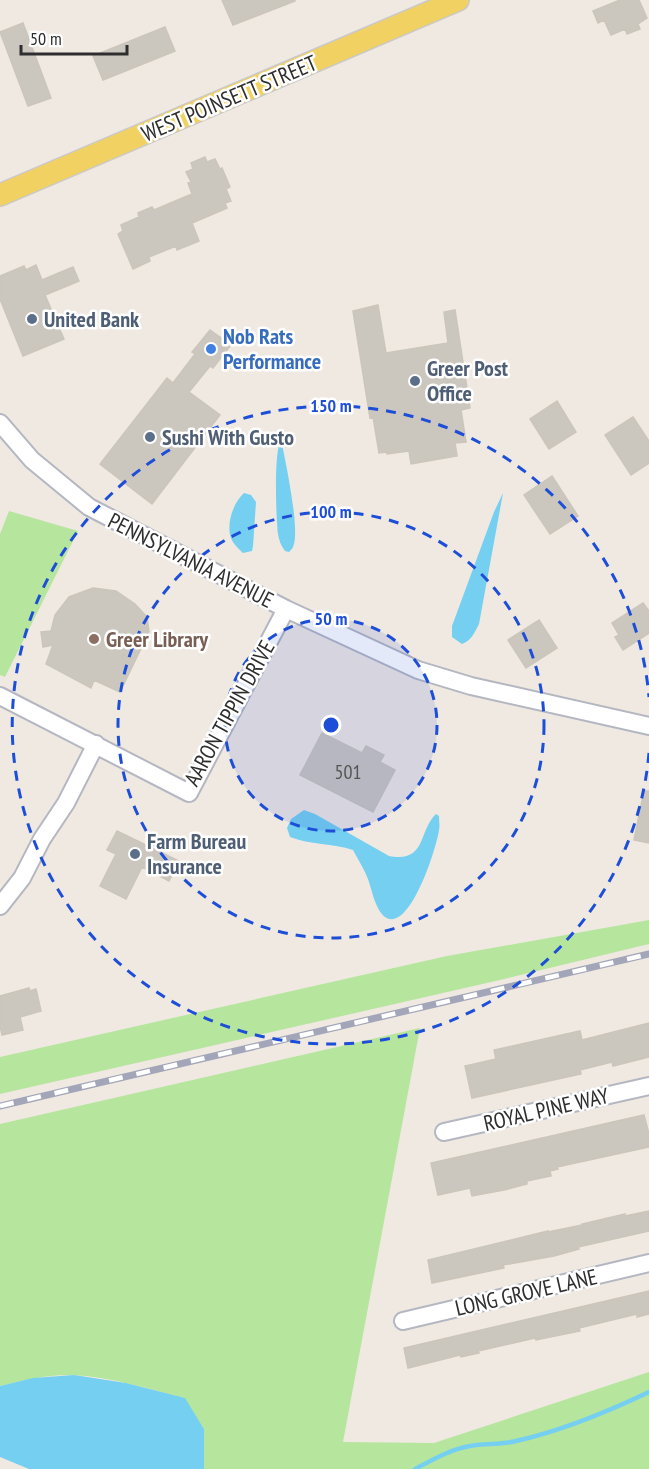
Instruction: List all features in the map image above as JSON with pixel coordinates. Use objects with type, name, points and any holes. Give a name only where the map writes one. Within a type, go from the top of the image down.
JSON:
[{"type":"main road","name":"WEST POINSETT STREET","points":[[0,195],[458,0]]},
{"type":"street","name":"PENNSYLVANIA AVENUE","points":[[0,423],[32,460],[89,507],[286,609],[418,670],[471,686],[649,726]]},
{"type":"street","name":"AARON TIPPIN DRIVE","points":[[0,696],[189,793],[286,609]]},
{"type":"street","points":[[0,906],[25,872],[42,839],[66,803],[96,744]]},
{"type":"street","name":"ROYAL PINE WAY","points":[[444,1132],[649,1086]]},
{"type":"street","name":"LONG GROVE LANE","points":[[403,1321],[649,1263]]},
{"type":"green space","points":[[9,511],[78,531],[5,677],[0,675],[0,534]]},
{"type":"green space","points":[[649,920],[649,944],[0,1094],[0,1057],[447,956]]},
{"type":"green space","points":[[420,1028],[343,1442],[434,1443],[649,1372],[649,1469],[204,1469],[204,1429],[184,1398],[116,1381],[74,1375],[46,1376],[0,1386],[0,1124]]},
{"type":"water","points":[[280,443],[289,479],[295,523],[294,544],[289,552],[285,551],[281,545],[277,526],[276,473]]},
{"type":"water","points":[[244,493],[251,495],[256,502],[252,551],[243,553],[232,540],[229,526],[234,508]]},
{"type":"water","points":[[503,493],[479,624],[470,638],[462,644],[452,637],[452,626]]},
{"type":"water","points":[[304,810],[389,856],[401,857],[410,855],[416,850],[430,821],[436,814],[439,816],[437,839],[428,869],[413,901],[404,913],[394,919],[382,914],[353,850],[290,837],[287,828],[291,819]]},
{"type":"water","points":[[74,1375],[126,1383],[185,1398],[204,1429],[204,1469],[29,1469],[0,1457],[0,1386],[33,1378]]},
{"type":"building","points":[[222,0],[295,0],[295,1],[233,25]]},
{"type":"building","points":[[620,0],[639,0],[647,18],[638,24],[640,29],[627,34],[625,29],[611,35],[604,20],[598,23],[593,11]]},
{"type":"building","points":[[23,23],[51,98],[28,106],[0,32]]},
{"type":"building","points":[[165,27],[175,51],[103,80],[93,56]]},
{"type":"building","points":[[205,157],[207,162],[215,159],[220,169],[222,168],[230,187],[226,189],[231,201],[225,203],[227,208],[192,223],[199,241],[177,250],[176,246],[149,257],[150,261],[133,269],[118,234],[123,231],[121,225],[139,217],[138,213],[152,207],[154,210],[192,194],[188,183],[191,182],[186,172],[193,169],[191,163]]},
{"type":"building","name":"United Bank","points":[[36,265],[42,280],[73,267],[79,281],[45,295],[64,339],[23,356],[0,299],[0,276],[24,266],[26,270]]},
{"type":"building","name":"Greer Post Office","points":[[378,305],[386,353],[448,343],[444,312],[455,310],[470,408],[461,410],[466,442],[455,443],[457,456],[411,464],[409,451],[379,453],[373,417],[370,418],[353,311]]},
{"type":"building","points":[[210,330],[231,345],[213,368],[210,366],[189,392],[220,415],[152,504],[100,464],[167,378],[173,383],[195,354],[192,352]]},
{"type":"building","points":[[557,401],[576,432],[549,449],[530,419]]},
{"type":"building","points":[[633,417],[649,441],[649,463],[631,475],[605,435]]},
{"type":"building","points":[[552,476],[578,516],[550,534],[524,495]]},
{"type":"building","name":"Greer Library","points":[[93,588],[116,591],[135,604],[147,617],[149,632],[120,692],[94,680],[91,688],[46,664],[53,645],[43,647],[41,632],[51,631],[55,615],[69,597]]},
{"type":"building","points":[[643,603],[649,611],[649,633],[623,650],[615,637],[619,635],[612,623]]},
{"type":"building","points":[[539,620],[557,648],[526,668],[508,640]]},
{"type":"building","points":[[322,733],[362,753],[366,746],[384,755],[380,762],[395,770],[373,812],[300,775]]},
{"type":"building","points":[[644,791],[649,791],[649,843],[634,840]]},
{"type":"building","points":[[117,831],[179,861],[169,881],[142,867],[126,899],[100,886],[116,854],[107,850]]},
{"type":"building","points":[[29,988],[30,991],[36,989],[41,1011],[20,1017],[23,1030],[2,1035],[0,996]]},
{"type":"building","points":[[649,1023],[649,1057],[613,1066],[612,1062],[580,1070],[581,1074],[472,1098],[465,1066],[496,1059],[494,1050],[580,1031],[582,1040]]},
{"type":"building","points":[[644,1115],[649,1134],[649,1147],[557,1167],[558,1169],[550,1171],[551,1176],[527,1181],[527,1184],[504,1190],[472,1196],[470,1188],[438,1195],[431,1163]]},
{"type":"building","points":[[649,1211],[649,1231],[578,1247],[579,1249],[554,1256],[503,1265],[504,1268],[432,1283],[428,1260],[548,1231]]},
{"type":"building","points":[[649,1291],[649,1314],[637,1317],[637,1314],[579,1328],[580,1331],[536,1340],[535,1338],[408,1368],[404,1348]]},
{"type":"waterway","points":[[415,1469],[463,1447],[510,1442],[567,1426],[649,1392]]},
{"type":"railway","points":[[0,1106],[649,954]]},
{"type":"place","name":"United Bank","points":[[32,319]]},
{"type":"place","name":"Nob Rats Performance","points":[[211,349]]},
{"type":"place","name":"Greer Post Office","points":[[415,381]]},
{"type":"place","name":"Sushi With Gusto","points":[[150,437]]},
{"type":"place","name":"Greer Library","points":[[94,639]]},
{"type":"place","name":"Farm Bureau Insurance","points":[[135,854]]}]
